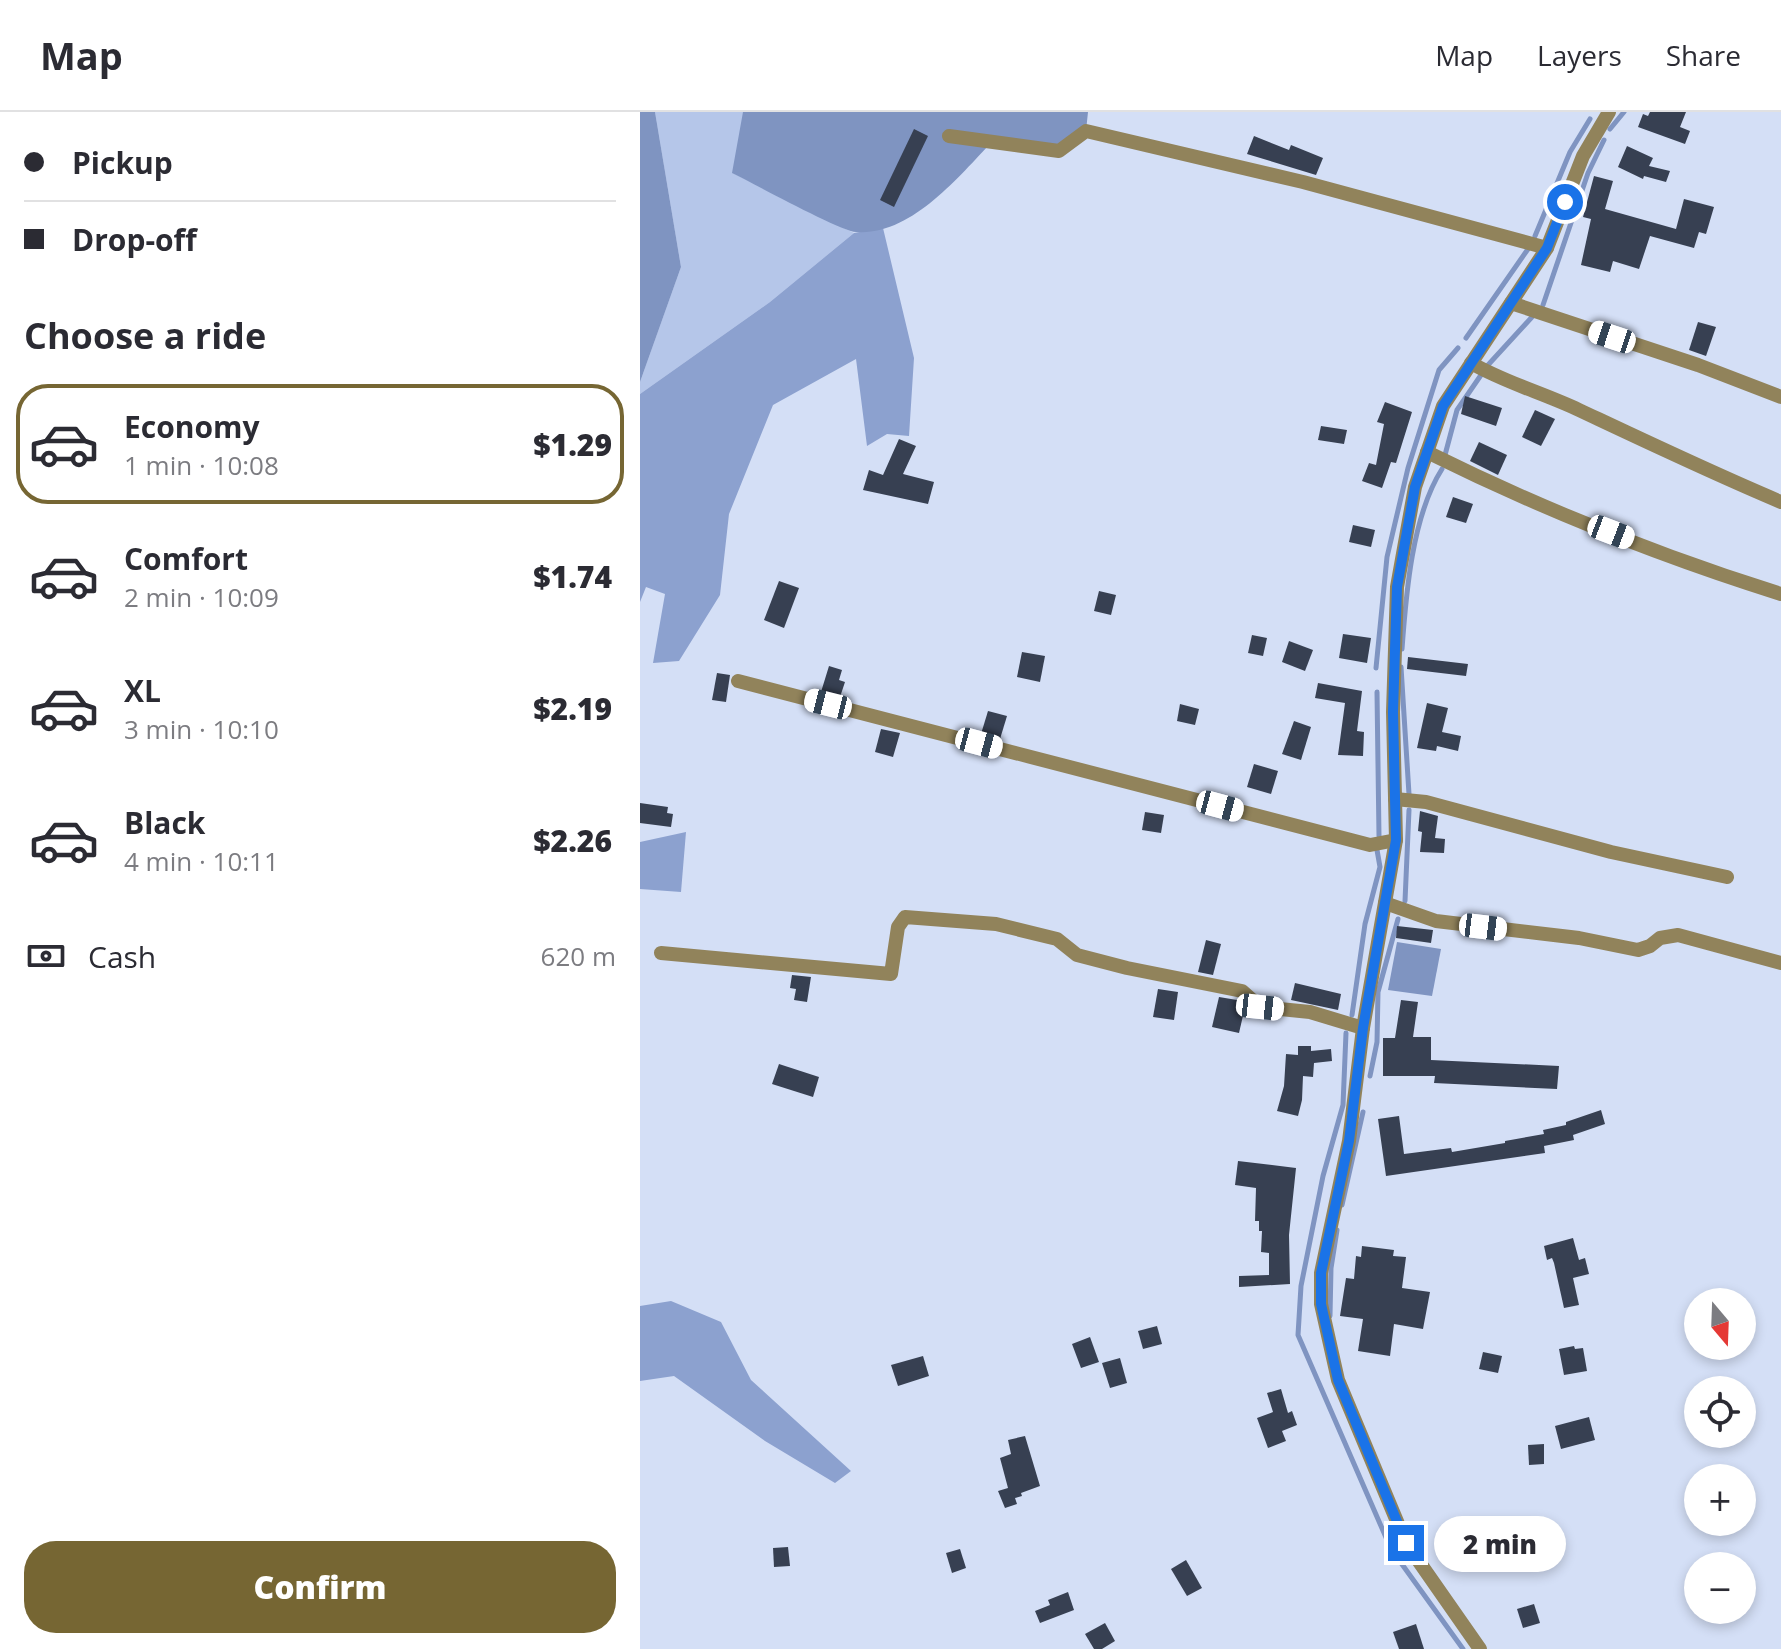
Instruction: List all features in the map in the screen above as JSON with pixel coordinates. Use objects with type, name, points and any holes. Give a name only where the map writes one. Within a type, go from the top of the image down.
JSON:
[{"type":"street","points":[[1480,1649],[1406,1543],[1338,1380],[1321,1304],[1321,1273],[1349,1141],[1363,1028],[1396,840],[1393,712],[1397,587],[1415,487],[1443,406],[1547,248],[1583,156],[1609,112]]},
{"type":"street","points":[[949,136],[1059,151],[1086,131],[1303,182],[1547,248]]},
{"type":"street","points":[[1511,303],[1698,365],[1781,397]]},
{"type":"street","points":[[1471,363],[1501,380],[1575,408],[1662,452],[1781,502]]},
{"type":"street","points":[[1427,452],[1598,527],[1719,574],[1781,594]]},
{"type":"street","points":[[738,681],[1370,845],[1396,840]]},
{"type":"street","points":[[1395,799],[1426,802],[1611,852],[1727,877]]},
{"type":"street","points":[[1385,903],[1436,921],[1579,938],[1638,950],[1660,938],[1678,935],[1781,963]]},
{"type":"street","points":[[661,953],[891,974],[898,927],[905,917],[996,924],[1057,939],[1077,955],[1242,991],[1260,1007],[1310,1012],[1363,1028]]},
{"type":"shaded area","points":[[640,112],[655,112],[681,267],[640,382]]},
{"type":"shaded area","points":[[655,112],[745,112],[733,173],[854,233],[770,302],[640,394],[640,382],[681,267]]},
{"type":"shaded area","points":[[743,112],[1088,112],[1086,131],[1059,151],[992,142],[949,187],[914,215],[876,231],[856,232],[815,216],[732,173]]},
{"type":"shaded area","points":[[883,228],[914,358],[909,436],[887,434],[867,446],[856,359],[773,405],[729,514],[720,595],[679,661],[653,663],[665,594],[646,587],[640,602],[640,394],[770,302],[854,233]]},
{"type":"shaded area","points":[[686,832],[681,892],[640,889],[640,842]]},
{"type":"shaded area","points":[[1397,942],[1441,949],[1432,996],[1388,990]]},
{"type":"shaded area","points":[[671,1301],[721,1322],[751,1380],[851,1471],[835,1483],[765,1441],[674,1376],[640,1381],[640,1306]]},
{"type":"building","points":[[1650,112],[1686,112],[1680,127],[1690,131],[1685,144],[1638,127],[1643,114],[1648,116]]},
{"type":"building","points":[[914,129],[928,136],[894,207],[880,200]]},
{"type":"building","points":[[1254,136],[1289,150],[1291,145],[1323,158],[1316,175],[1247,154]]},
{"type":"building","points":[[1627,146],[1653,158],[1649,166],[1670,171],[1666,182],[1644,176],[1643,179],[1618,167]]},
{"type":"building","points":[[1594,176],[1613,181],[1605,209],[1676,229],[1684,199],[1714,207],[1706,234],[1699,232],[1694,248],[1650,236],[1639,269],[1613,261],[1610,272],[1581,265],[1591,219],[1583,217]]},
{"type":"building","points":[[1698,322],[1716,327],[1706,356],[1689,350]]},
{"type":"building","points":[[1465,396],[1502,408],[1496,426],[1461,414]]},
{"type":"building","points":[[1385,402],[1412,412],[1396,463],[1391,462],[1382,488],[1362,481],[1369,463],[1376,465],[1384,424],[1377,422]]},
{"type":"building","points":[[1535,410],[1555,419],[1541,446],[1522,437]]},
{"type":"building","points":[[1321,426],[1347,430],[1344,444],[1318,440]]},
{"type":"building","points":[[899,439],[916,446],[903,474],[934,482],[928,504],[863,490],[869,470],[883,475]]},
{"type":"building","points":[[1479,442],[1507,455],[1498,475],[1470,461]]},
{"type":"building","points":[[1453,497],[1473,504],[1466,523],[1446,517]]},
{"type":"building","points":[[1353,525],[1375,530],[1371,547],[1349,542]]},
{"type":"building","points":[[779,581],[799,588],[784,628],[764,620]]},
{"type":"building","points":[[1099,591],[1116,595],[1111,615],[1094,611]]},
{"type":"building","points":[[1343,634],[1371,638],[1367,663],[1339,658]]},
{"type":"building","points":[[1252,635],[1267,638],[1263,656],[1248,653]]},
{"type":"building","points":[[1289,641],[1313,650],[1305,671],[1282,662]]},
{"type":"building","points":[[1022,652],[1045,656],[1040,682],[1017,677]]},
{"type":"building","points":[[1408,657],[1468,664],[1466,676],[1407,669]]},
{"type":"building","points":[[829,666],[842,670],[839,680],[845,682],[840,697],[821,692]]},
{"type":"building","points":[[717,673],[730,675],[726,702],[712,700]]},
{"type":"building","points":[[1318,683],[1362,691],[1357,731],[1364,732],[1363,756],[1338,755],[1345,703],[1315,698]]},
{"type":"building","points":[[1427,703],[1448,708],[1442,732],[1461,736],[1458,751],[1437,746],[1436,751],[1417,748]]},
{"type":"building","points":[[1180,704],[1199,709],[1195,725],[1177,721]]},
{"type":"building","points":[[988,711],[1007,716],[1000,739],[981,734]]},
{"type":"building","points":[[1294,721],[1311,727],[1301,760],[1282,754]]},
{"type":"building","points":[[881,729],[900,733],[893,757],[875,752]]},
{"type":"building","points":[[1254,764],[1278,771],[1271,794],[1247,787]]},
{"type":"building","points":[[640,803],[668,807],[667,813],[673,814],[671,827],[640,823]]},
{"type":"building","points":[[1420,811],[1438,816],[1435,838],[1445,839],[1444,853],[1420,852]]},
{"type":"building","points":[[1145,812],[1164,815],[1161,833],[1142,830]]},
{"type":"building","points":[[1397,926],[1433,930],[1431,943],[1396,938]]},
{"type":"building","points":[[1206,940],[1221,944],[1213,975],[1198,972]]},
{"type":"building","points":[[792,975],[811,977],[807,1002],[794,1000],[796,989],[790,988]]},
{"type":"building","points":[[1295,983],[1341,994],[1338,1010],[1291,1000]]},
{"type":"building","points":[[1158,989],[1178,992],[1174,1020],[1153,1017]]},
{"type":"building","points":[[1219,997],[1237,1000],[1245,1007],[1239,1033],[1212,1027]]},
{"type":"building","points":[[1401,1000],[1418,1002],[1413,1037],[1431,1037],[1431,1060],[1559,1066],[1557,1089],[1434,1083],[1435,1076],[1383,1076],[1383,1038],[1395,1038]]},
{"type":"building","points":[[1298,1046],[1311,1046],[1311,1051],[1331,1049],[1332,1061],[1314,1063],[1313,1077],[1303,1076],[1298,1116],[1277,1111],[1284,1086],[1286,1054],[1298,1055]]},
{"type":"building","points":[[779,1064],[819,1077],[813,1097],[772,1084]]},
{"type":"building","points":[[1601,1110],[1605,1124],[1573,1135],[1574,1140],[1544,1146],[1545,1153],[1386,1176],[1378,1119],[1399,1116],[1404,1154],[1451,1148],[1452,1152],[1505,1143],[1544,1134],[1543,1130],[1566,1125],[1566,1122]]},
{"type":"building","points":[[1238,1161],[1296,1168],[1289,1235],[1290,1284],[1239,1287],[1239,1276],[1269,1275],[1269,1253],[1261,1252],[1262,1231],[1259,1231],[1259,1221],[1255,1221],[1256,1188],[1235,1185]]},
{"type":"building","points":[[1573,1238],[1579,1260],[1585,1258],[1589,1274],[1573,1278],[1579,1305],[1564,1308],[1554,1263],[1552,1258],[1547,1260],[1544,1246]]},
{"type":"building","points":[[1362,1246],[1394,1250],[1393,1256],[1406,1257],[1402,1288],[1430,1292],[1423,1329],[1394,1324],[1390,1356],[1358,1351],[1363,1319],[1340,1316],[1346,1278],[1354,1279],[1356,1256],[1361,1257]]},
{"type":"building","points":[[1157,1326],[1162,1344],[1143,1349],[1138,1331]]},
{"type":"building","points":[[1090,1337],[1099,1362],[1081,1368],[1072,1344]]},
{"type":"building","points":[[1574,1346],[1575,1349],[1583,1348],[1587,1371],[1564,1375],[1559,1349]]},
{"type":"building","points":[[1483,1352],[1502,1356],[1498,1373],[1479,1369]]},
{"type":"building","points":[[923,1356],[929,1376],[898,1386],[891,1365]]},
{"type":"building","points":[[1120,1358],[1127,1383],[1110,1388],[1102,1363]]},
{"type":"building","points":[[1281,1389],[1288,1413],[1292,1411],[1297,1425],[1282,1431],[1286,1441],[1268,1448],[1257,1418],[1273,1412],[1267,1393]]},
{"type":"building","points":[[1589,1417],[1595,1440],[1561,1449],[1555,1426]]},
{"type":"building","points":[[1025,1436],[1040,1486],[1021,1493],[1022,1496],[1015,1498],[1017,1504],[1005,1508],[998,1491],[1008,1488],[1000,1458],[1011,1454],[1008,1440]]},
{"type":"building","points":[[1544,1444],[1544,1464],[1529,1465],[1528,1445]]},
{"type":"building","points":[[1488,1540],[1492,1557],[1456,1565],[1452,1547]]},
{"type":"building","points":[[788,1547],[790,1566],[774,1567],[773,1548]]},
{"type":"building","points":[[960,1549],[966,1568],[952,1573],[946,1553]]},
{"type":"building","points":[[1186,1560],[1202,1588],[1187,1596],[1171,1569]]},
{"type":"building","points":[[1068,1592],[1074,1610],[1040,1623],[1035,1611],[1050,1605],[1048,1600]]},
{"type":"building","points":[[1534,1604],[1540,1623],[1523,1628],[1517,1609]]},
{"type":"building","points":[[1105,1623],[1115,1641],[1102,1649],[1094,1649],[1085,1634]]},
{"type":"building","points":[[1416,1624],[1424,1649],[1399,1649],[1393,1632]]},
{"type":"waterway","points":[[1610,129],[1624,112]]},
{"type":"waterway","points":[[1535,236],[1570,152],[1590,119]]},
{"type":"waterway","points":[[1543,305],[1588,173],[1604,140]]},
{"type":"waterway","points":[[1466,338],[1528,249]]},
{"type":"waterway","points":[[1488,365],[1532,317]]},
{"type":"waterway","points":[[1376,668],[1387,557],[1408,468],[1439,370],[1458,348]]},
{"type":"waterway","points":[[1445,455],[1457,410],[1481,375]]},
{"type":"waterway","points":[[1402,649],[1417,532],[1442,469]]},
{"type":"waterway","points":[[1401,667],[1409,794]]},
{"type":"waterway","points":[[1377,692],[1379,836]]},
{"type":"waterway","points":[[1405,901],[1409,810]]},
{"type":"waterway","points":[[1352,1015],[1365,924],[1380,867],[1377,850]]},
{"type":"waterway","points":[[1370,1076],[1377,1042],[1378,992],[1398,919]]},
{"type":"waterway","points":[[1346,1033],[1343,1105],[1323,1176],[1301,1286],[1298,1335],[1391,1549],[1463,1649]]},
{"type":"waterway","points":[[1342,1205],[1363,1112]]},
{"type":"waterway","points":[[1330,1316],[1331,1268],[1337,1230]]},
{"type":"route","points":[[1406,1543],[1338,1380],[1321,1304],[1321,1273],[1349,1141],[1363,1028],[1396,840],[1393,712],[1397,587],[1415,487],[1443,406],[1547,248],[1565,202]]}]
